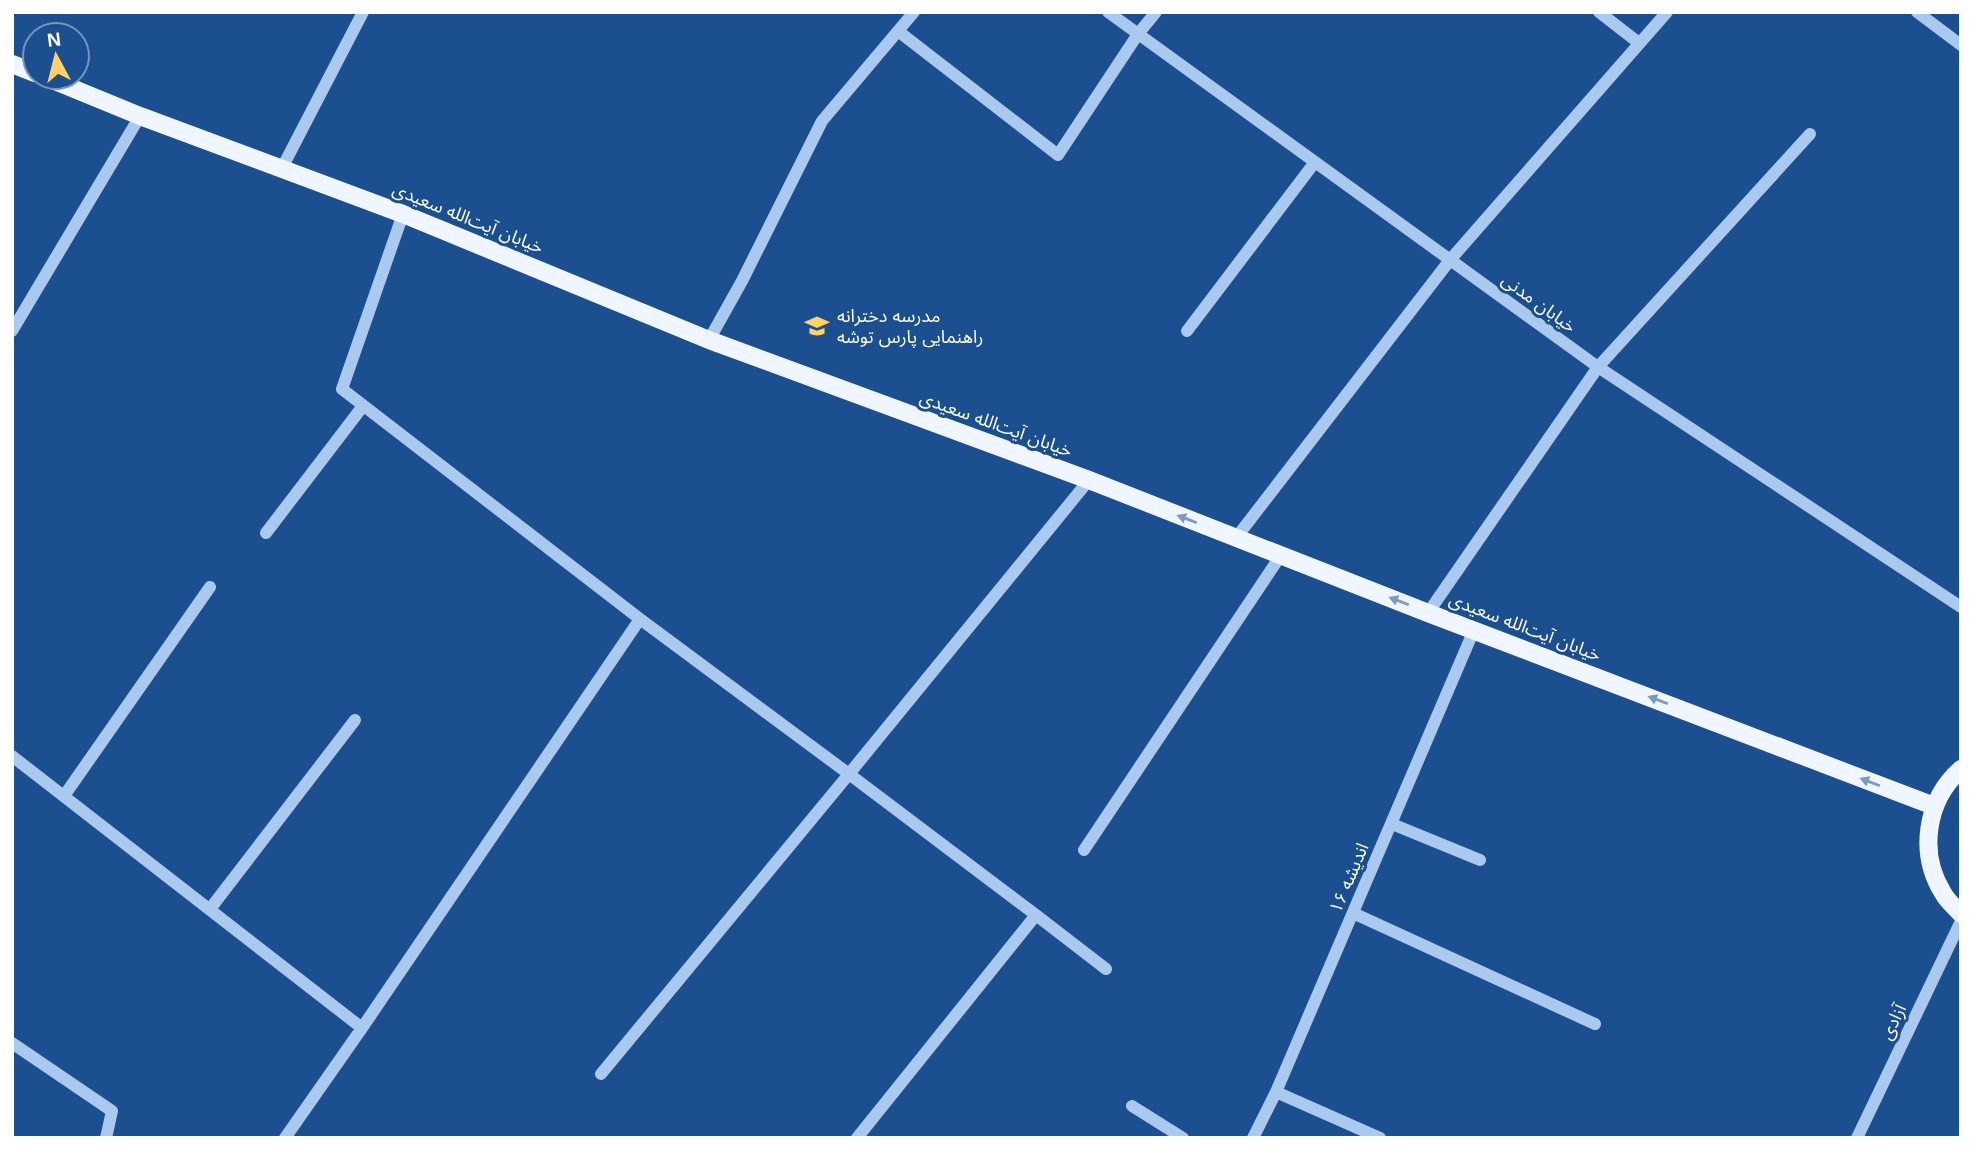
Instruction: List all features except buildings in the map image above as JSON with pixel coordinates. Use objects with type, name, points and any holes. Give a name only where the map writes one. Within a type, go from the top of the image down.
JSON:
[{"type":"main road","name":"خیابان آیت‌الله سعیدی","points":[[79,91],[403,214],[709,340],[1089,480],[1934,806]]},
{"type":"main road","points":[[1961,769],[1949,780],[1934,806],[1928,835],[1931,866],[1943,894],[1961,914]]},
{"type":"street","points":[[282,168],[363,12]]},
{"type":"street","points":[[709,340],[822,121],[914,12]]},
{"type":"street","name":"خیابان مدنی","points":[[1108,12],[1598,367],[1961,607]]},
{"type":"street","points":[[898,30],[1058,155],[1138,34],[1156,12]]},
{"type":"street","points":[[1600,12],[1639,43]]},
{"type":"street","points":[[1236,538],[1450,260],[1667,12]]},
{"type":"street","points":[[1917,12],[1961,45]]},
{"type":"street","points":[[12,331],[140,116]]},
{"type":"street","points":[[1428,613],[1598,367],[1810,134]]},
{"type":"street","points":[[1187,331],[1315,162]]},
{"type":"street","points":[[403,214],[342,389],[640,619],[1106,969]]},
{"type":"street","points":[[266,533],[363,406]]},
{"type":"street","points":[[601,1074],[1089,480]]},
{"type":"street","points":[[1084,850],[1281,555]]},
{"type":"street","points":[[64,796],[210,587]]},
{"type":"street","points":[[285,1138],[640,619]]},
{"type":"street","name":"اندیشه ۱۶","points":[[1253,1138],[1276,1092],[1474,630]]},
{"type":"street","points":[[210,909],[355,720]]},
{"type":"street","points":[[12,756],[362,1028]]},
{"type":"street","points":[[1392,824],[1480,860]]},
{"type":"street","points":[[1353,913],[1595,1024]]},
{"type":"street","points":[[857,1138],[1036,915]]},
{"type":"street","name":"آزادی","points":[[1857,1138],[1961,921]]},
{"type":"street","points":[[12,1043],[112,1111],[106,1138]]},
{"type":"street","points":[[1276,1092],[1380,1138]]},
{"type":"street","points":[[1132,1106],[1183,1138]]},
{"type":"place","name":"مدرسه دخترانه راهنمایی پارس توشه","points":[[817,326]]}]
